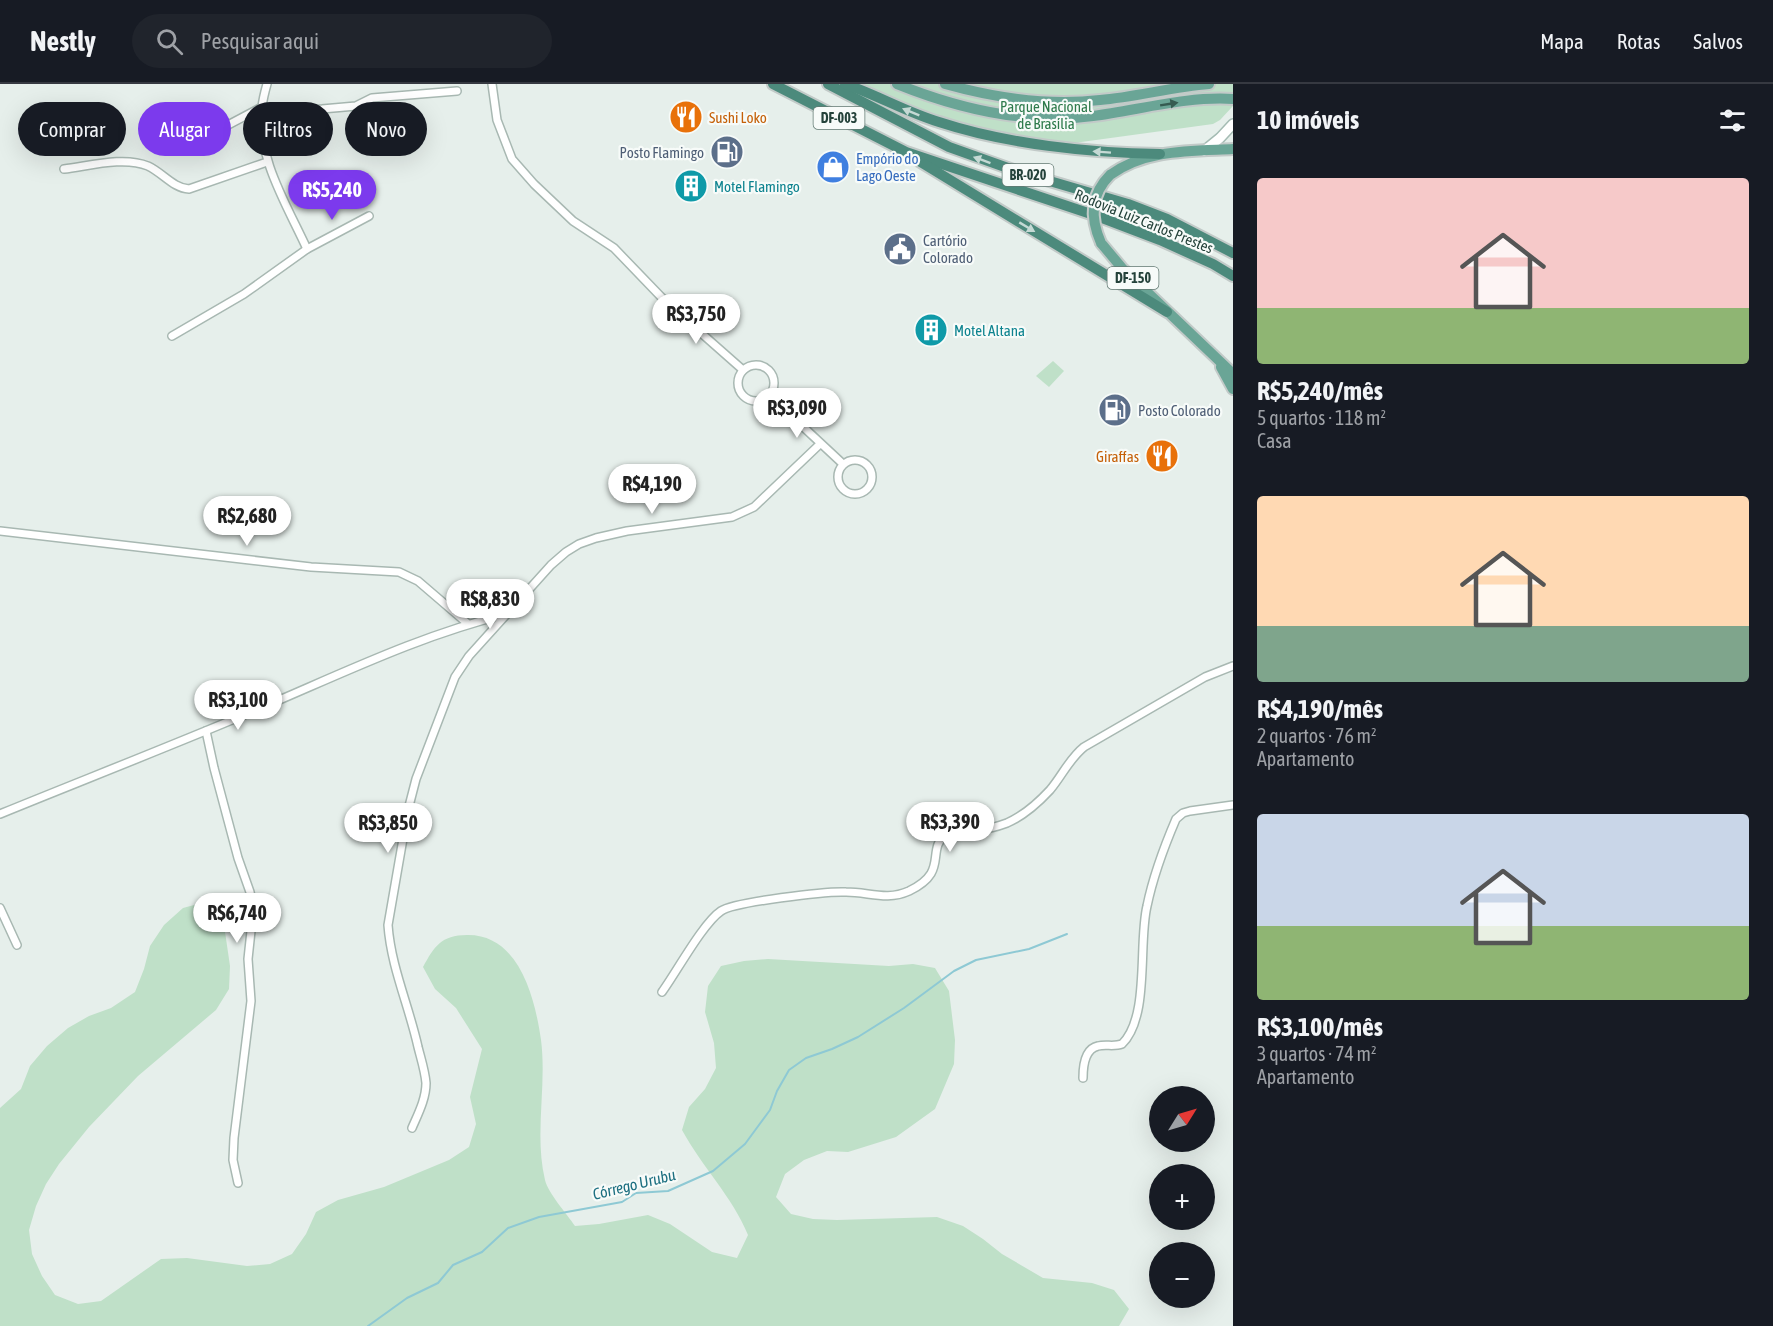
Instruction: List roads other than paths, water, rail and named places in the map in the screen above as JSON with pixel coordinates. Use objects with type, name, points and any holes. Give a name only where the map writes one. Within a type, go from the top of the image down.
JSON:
[{"type":"highway","name":"DF-003","points":[[773,84],[906,152]]},
{"type":"highway","name":"Rodovia Luiz Carlos Prestes","points":[[828,84],[949,147],[1019,172],[1128,204],[1167,219],[1233,253]]},
{"type":"highway","points":[[845,84],[921,116],[974,131],[1078,150],[1160,154]]},
{"type":"highway","name":"Rodovia Luiz Carlos Prestes","points":[[906,152],[1097,216],[1160,240],[1213,264],[1233,276]]},
{"type":"highway","points":[[906,152],[1167,312]]},
{"type":"main road","points":[[897,84],[970,109],[1010,116],[1050,118],[1090,117],[1195,100],[1233,99]]},
{"type":"main road","points":[[945,84],[1017,99],[1061,102],[1109,99],[1209,84]]},
{"type":"main road","points":[[1204,151],[1233,124]]},
{"type":"main road","points":[[1113,175],[1126,165],[1160,154],[1233,149]]},
{"type":"main road","points":[[1113,175],[1132,167],[1164,161],[1233,155]]},
{"type":"main road","name":"DF-150","points":[[1113,175],[1099,188],[1093,205],[1093,221],[1103,241],[1122,268],[1233,374]]},
{"type":"main road","points":[[1215,356],[1233,389]]},
{"type":"street","points":[[263,102],[267,84]]},
{"type":"street","points":[[492,84],[497,120],[508,150],[534,184],[573,221],[614,248],[666,302],[743,370]]},
{"type":"street","points":[[333,108],[356,106],[372,98],[457,91]]},
{"type":"street","points":[[266,156],[308,249]]},
{"type":"street","points":[[64,169],[119,162],[134,163],[147,166],[172,183],[189,189],[267,162]]},
{"type":"street","points":[[172,336],[244,294],[308,249],[369,216]]},
{"type":"street","points":[[755,365],[768,369],[774,382],[769,395],[756,401],[744,396],[738,383],[743,370],[755,365]]},
{"type":"street","points":[[769,395],[843,464]]},
{"type":"street","points":[[412,1128],[420,1110],[426,1083],[414,1029],[396,973],[389,943],[388,925],[408,810],[423,757],[455,677],[469,656],[551,565],[566,552],[596,538],[627,531],[743,513],[754,507],[820,444]]},
{"type":"street","points":[[855,459],[867,465],[872,475],[864,491],[857,494],[843,490],[839,484],[839,470],[843,464],[855,459]]},
{"type":"street","points":[[0,531],[311,567],[399,572],[418,581],[467,623]]},
{"type":"street","points":[[0,814],[206,731],[374,659],[467,623],[507,614]]},
{"type":"street","points":[[663,992],[702,932],[721,911],[740,904],[830,892],[847,891],[889,897],[908,891],[928,879],[933,872],[940,840],[951,830],[962,827],[992,828],[1015,819],[1051,789],[1074,756],[1084,747],[1205,677],[1233,666]]},
{"type":"street","points":[[206,731],[255,916],[249,952],[251,1001],[234,1138],[233,1160],[238,1183]]},
{"type":"street","points":[[1083,1078],[1085,1061],[1090,1050],[1098,1046],[1122,1044],[1129,1036],[1133,1026],[1139,1004],[1146,908],[1176,819],[1190,811],[1233,804]]},
{"type":"street","points":[[0,908],[17,945]]},
{"type":"waterway","name":"Córrego Urubu","points":[[368,1326],[407,1298],[438,1283],[453,1265],[482,1252],[508,1228],[539,1217],[622,1202],[636,1193],[668,1191],[713,1171],[745,1144],[770,1110],[777,1091],[789,1070],[806,1058],[858,1037],[904,1008],[954,971],[976,960],[1029,949],[1067,934]]},
{"type":"place","name":"Sushi Loko","points":[[686,117]]},
{"type":"place","name":"Posto Flamingo","points":[[727,152]]},
{"type":"place","name":"Empório do Lago Oeste","points":[[833,167]]},
{"type":"place","name":"Motel Flamingo","points":[[691,186]]},
{"type":"place","name":"Cartório Colorado","points":[[900,249]]},
{"type":"place","name":"Motel Altana","points":[[931,330]]},
{"type":"place","name":"Posto Colorado","points":[[1115,410]]},
{"type":"place","name":"Giraffas","points":[[1162,456]]},
{"type":"park label","name":"Parque Nacional de Brasília","points":[[1046,114]]}]
